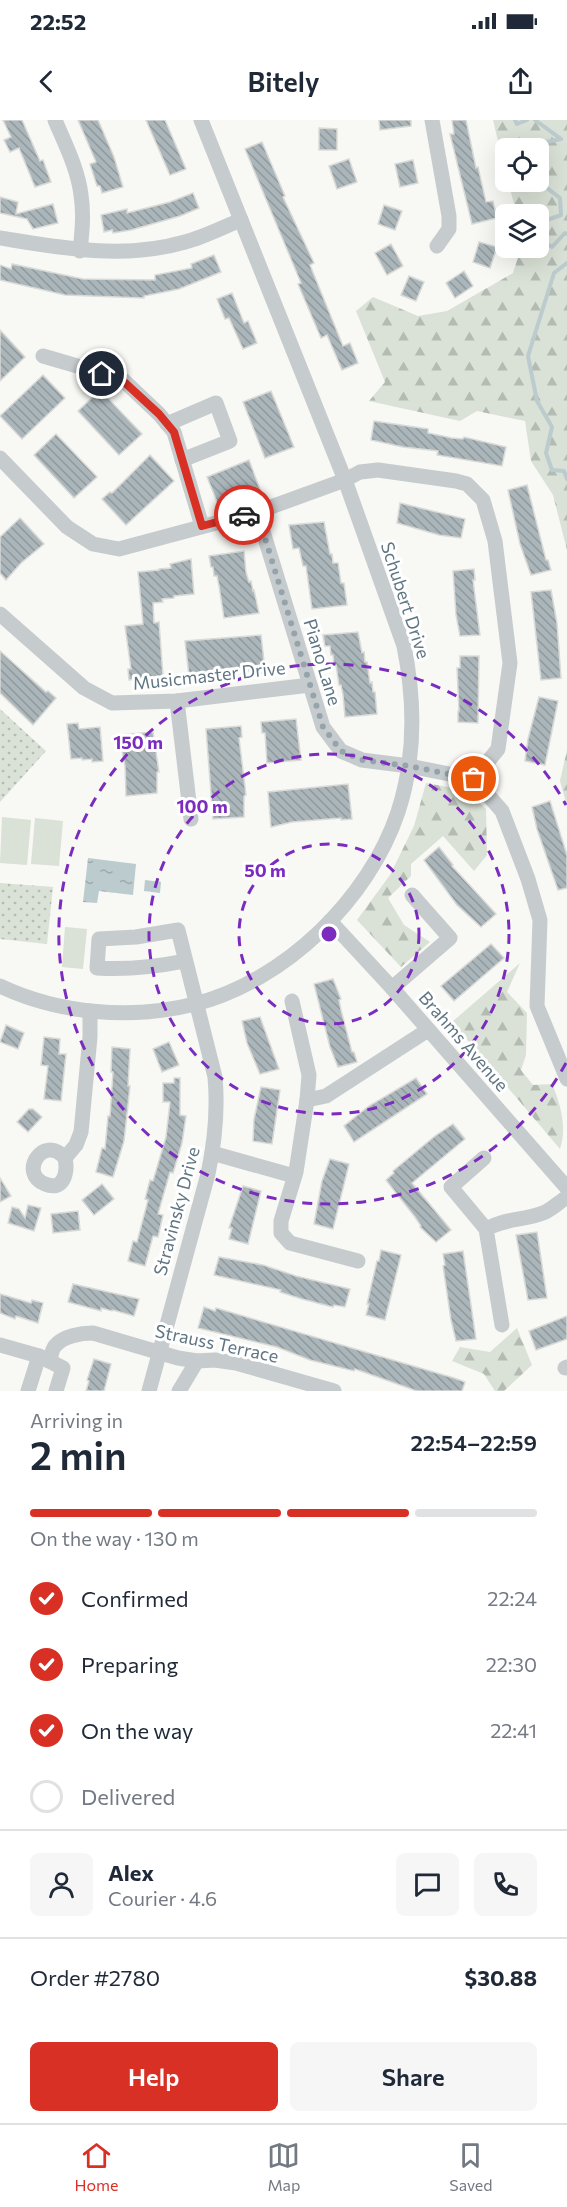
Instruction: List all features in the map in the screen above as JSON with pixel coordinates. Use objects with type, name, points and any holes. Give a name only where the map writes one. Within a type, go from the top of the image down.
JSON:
[{"type":"street","points":[[55,120],[69,154],[81,194],[80,252]]},
{"type":"street","name":"Schubert Drive","points":[[0,986],[14,993],[63,1007],[90,1011],[141,1012],[196,1004],[244,985],[280,965],[313,939],[360,888],[383,847],[398,812],[409,766],[413,719],[404,646],[345,480],[201,120]]},
{"type":"street","points":[[432,120],[449,216],[449,229],[437,246]]},
{"type":"street","points":[[0,238],[80,252],[137,251],[184,243],[241,220]]},
{"type":"street","points":[[43,356],[122,380],[167,424],[174,432],[202,526]]},
{"type":"street","points":[[167,424],[216,403],[230,441],[182,460]]},
{"type":"street","points":[[0,459],[67,527],[93,544],[119,549],[257,512],[345,480],[360,472],[378,470],[467,484],[483,500],[495,541],[510,663],[498,749],[474,779],[502,812],[528,879],[540,920],[537,1006],[567,1079]]},
{"type":"street","name":"Piano Lane","points":[[257,512],[323,727],[341,751],[362,760],[409,766],[474,779]]},
{"type":"street","name":"Musicmaster Drive","points":[[0,614],[84,688],[112,703],[177,701],[310,684]]},
{"type":"street","points":[[177,701],[191,819]]},
{"type":"street","points":[[392,988],[450,938],[412,895]]},
{"type":"street","name":"Brahms Avenue","points":[[330,921],[392,988],[567,1188]]},
{"type":"street","name":"Stravinsky Drive","points":[[149,1391],[212,1153],[217,1100],[215,1077],[178,930],[136,937],[99,939],[97,968],[152,967],[184,961]]},
{"type":"street","points":[[292,1001],[309,1075],[294,1176],[281,1221],[281,1233],[290,1243],[358,1261]]},
{"type":"street","points":[[65,1158],[76,1145],[81,1132],[90,1037],[90,1011]]},
{"type":"street","points":[[307,1100],[326,1096],[428,1030]]},
{"type":"street","points":[[212,1153],[294,1176]]},
{"type":"street","points":[[484,1158],[451,1187],[486,1229],[502,1325]]},
{"type":"street","points":[[486,1229],[501,1221],[527,1218],[545,1212],[567,1197]]},
{"type":"street","name":"Strauss Terrace","points":[[28,1391],[44,1359],[54,1347],[64,1339],[81,1333],[93,1333],[178,1358],[197,1361],[215,1360],[236,1364],[334,1391]]},
{"type":"street","points":[[0,1345],[44,1359],[63,1368],[56,1391]]},
{"type":"street","points":[[179,1391],[197,1361]]},
{"type":"green space","points":[[493,120],[567,120],[567,550],[553,495],[531,461],[525,421],[477,411],[460,421],[369,401],[385,382],[356,311],[373,297],[418,316],[447,311],[513,273],[518,258],[549,258],[549,204],[514,204],[511,192],[549,192],[549,138],[497,138]]},
{"type":"green space","points":[[0,709],[46,751],[0,802]]},
{"type":"green space","points":[[567,750],[567,806],[560,781]]},
{"type":"green space","points":[[426,783],[464,790],[486,809],[487,855],[474,871],[443,836],[411,864],[411,876],[388,898],[404,925],[430,942],[401,967],[357,920],[390,875],[414,826]]},
{"type":"green space","points":[[2,817],[31,820],[27,865],[0,863]]},
{"type":"green space","points":[[35,818],[63,821],[59,866],[31,864]]},
{"type":"green space","points":[[0,883],[53,887],[47,944],[0,939]]},
{"type":"green space","points":[[65,927],[87,929],[83,969],[62,967]]},
{"type":"green space","points":[[520,963],[507,992],[527,1013],[526,1055],[521,1070],[533,1085],[552,1084],[562,1116],[563,1133],[560,1149],[452,1022]]},
{"type":"green space","points":[[517,1328],[532,1365],[504,1391],[495,1391],[484,1374],[452,1361],[460,1347],[490,1352]]},
{"type":"water","points":[[88,858],[136,864],[133,895],[99,891],[97,903],[83,902]]},
{"type":"water","points":[[145,880],[161,882],[160,893],[144,891]]},
{"type":"building","points":[[3,120],[22,120],[40,161],[43,160],[51,182],[35,187],[19,148],[10,152],[4,140],[11,137]]},
{"type":"building","points":[[78,120],[98,120],[114,157],[123,187],[102,193],[100,186],[97,186],[90,164],[96,162]]},
{"type":"building","points":[[146,120],[165,120],[186,169],[170,175]]},
{"type":"building","points":[[379,120],[411,120],[411,126],[380,130]]},
{"type":"building","points":[[452,120],[466,120],[486,202],[493,201],[495,218],[472,224],[450,134],[454,134]]},
{"type":"building","points":[[319,128],[337,129],[337,150],[319,150]]},
{"type":"building","points":[[262,142],[285,196],[283,197],[314,263],[310,265],[343,346],[350,343],[358,363],[342,370],[327,335],[321,338],[298,284],[301,283],[245,149]]},
{"type":"building","points":[[349,159],[357,182],[337,189],[329,166]]},
{"type":"building","points":[[413,160],[418,183],[400,187],[395,164]]},
{"type":"building","points":[[193,193],[199,208],[131,230],[104,232],[101,215],[127,209],[127,213],[170,202]]},
{"type":"building","points":[[0,197],[18,202],[16,214],[53,204],[58,223],[33,229],[27,219],[0,213]]},
{"type":"building","points":[[384,205],[402,211],[395,230],[378,224]]},
{"type":"building","points":[[479,242],[495,246],[490,268],[473,262]]},
{"type":"building","points":[[391,244],[403,266],[387,275],[375,253]]},
{"type":"building","points":[[214,255],[221,272],[179,289],[144,296],[144,298],[65,295],[0,280],[0,265],[11,269],[12,264],[83,279],[155,280],[155,275],[192,268],[191,264]]},
{"type":"building","points":[[464,271],[473,286],[455,298],[446,283]]},
{"type":"building","points":[[409,276],[424,282],[416,301],[401,295]]},
{"type":"building","points":[[232,293],[244,323],[248,321],[257,343],[243,349],[229,318],[225,319],[217,299]]},
{"type":"building","points":[[0,330],[25,357],[0,381]]},
{"type":"building","points":[[43,375],[65,398],[22,439],[0,416]]},
{"type":"building","points":[[100,390],[142,434],[119,455],[78,411]]},
{"type":"building","points":[[271,391],[294,447],[265,458],[243,402]]},
{"type":"building","points":[[374,421],[428,429],[428,433],[452,438],[463,439],[464,437],[506,447],[502,466],[437,455],[438,451],[371,440]]},
{"type":"building","points":[[56,434],[97,477],[74,498],[34,455]]},
{"type":"building","points":[[150,455],[174,481],[126,525],[102,499],[110,492],[112,493]]},
{"type":"building","points":[[249,460],[261,492],[220,509],[207,477]]},
{"type":"building","points":[[527,485],[546,560],[551,570],[531,575],[520,544],[508,490]]},
{"type":"building","points":[[400,503],[465,519],[461,538],[439,535],[397,523]]},
{"type":"building","points":[[20,518],[44,544],[21,563],[6,580],[0,573],[0,537]]},
{"type":"building","points":[[324,522],[330,554],[332,554],[333,563],[338,563],[341,583],[344,583],[347,605],[312,609],[306,566],[303,566],[299,548],[293,549],[289,525]]},
{"type":"building","points":[[244,551],[246,572],[254,590],[259,613],[224,618],[217,576],[214,576],[209,556]]},
{"type":"building","points":[[191,559],[194,594],[174,596],[174,598],[162,599],[163,602],[153,603],[154,623],[159,622],[163,676],[129,680],[128,669],[131,669],[125,626],[143,624],[138,572],[171,568],[170,564]]},
{"type":"building","points":[[474,569],[475,580],[473,580],[480,635],[460,636],[453,571]]},
{"type":"building","points":[[551,590],[557,623],[561,678],[541,680],[531,592]]},
{"type":"building","points":[[358,632],[362,653],[364,652],[365,662],[367,662],[370,683],[372,682],[373,692],[375,692],[377,714],[345,717],[336,665],[334,665],[330,646],[325,646],[323,635]]},
{"type":"building","points":[[261,635],[265,670],[242,671],[231,668],[189,676],[185,641]]},
{"type":"building","points":[[0,651],[46,692],[48,691],[56,698],[33,725],[0,693]]},
{"type":"building","points":[[460,656],[479,656],[478,723],[458,722],[457,668],[460,668]]},
{"type":"building","points":[[539,697],[558,701],[545,765],[525,761]]},
{"type":"building","points":[[296,719],[301,760],[267,763],[265,733],[262,733],[261,722]]},
{"type":"building","points":[[78,723],[79,729],[100,727],[103,761],[71,759],[67,724]]},
{"type":"building","points":[[241,726],[242,737],[239,738],[246,795],[244,796],[244,817],[213,819],[206,729]]},
{"type":"building","points":[[153,732],[159,772],[157,772],[157,793],[126,796],[125,766],[119,735]]},
{"type":"building","points":[[348,784],[352,819],[292,822],[271,827],[268,792]]},
{"type":"building","points":[[550,801],[567,855],[567,888],[558,890],[537,829],[532,807]]},
{"type":"building","points":[[439,847],[452,866],[496,914],[481,927],[457,905],[424,860]]},
{"type":"building","points":[[491,944],[504,958],[454,1001],[441,986]]},
{"type":"building","points":[[333,979],[341,999],[339,1000],[341,1010],[352,1052],[357,1062],[338,1067],[330,1047],[314,984]]},
{"type":"building","points":[[260,1017],[279,1069],[260,1074],[247,1043],[242,1021]]},
{"type":"building","points":[[6,1025],[24,1033],[18,1049],[0,1042]]},
{"type":"building","points":[[44,1037],[60,1039],[59,1054],[66,1054],[61,1101],[44,1099],[48,1066],[41,1065]]},
{"type":"building","points":[[169,1042],[179,1065],[162,1072],[153,1049]]},
{"type":"building","points":[[112,1047],[130,1049],[128,1086],[130,1086],[124,1141],[113,1177],[96,1172],[102,1148],[105,1149],[108,1116],[110,1116]]},
{"type":"building","points":[[174,1078],[180,1078],[180,1115],[186,1116],[182,1143],[173,1173],[170,1172],[158,1214],[163,1215],[158,1237],[153,1236],[145,1266],[128,1261],[133,1241],[137,1242],[148,1200],[145,1199],[150,1180],[153,1181],[166,1137],[170,1102],[163,1102],[163,1083],[174,1083]]},
{"type":"building","points":[[416,1078],[427,1094],[354,1142],[344,1126],[369,1106]]},
{"type":"building","points":[[261,1087],[280,1090],[272,1144],[253,1141],[254,1119]]},
{"type":"building","points":[[29,1109],[33,1109],[42,1117],[28,1132],[17,1122]]},
{"type":"building","points":[[453,1124],[465,1139],[412,1183],[451,1230],[436,1242],[420,1227],[415,1217],[386,1180],[394,1173],[393,1171]]},
{"type":"building","points":[[330,1159],[349,1164],[333,1229],[314,1224],[322,1181]]},
{"type":"building","points":[[0,1178],[11,1196],[0,1202]]},
{"type":"building","points":[[102,1184],[114,1199],[94,1215],[82,1200]]},
{"type":"building","points":[[243,1186],[261,1191],[248,1244],[229,1239],[232,1228],[229,1228]]},
{"type":"building","points":[[28,1205],[41,1208],[34,1231],[8,1223],[12,1207],[19,1209],[25,1218]]},
{"type":"building","points":[[78,1211],[80,1230],[53,1233],[51,1214]]},
{"type":"building","points":[[537,1232],[547,1298],[528,1300],[516,1235]]},
{"type":"building","points":[[381,1250],[401,1255],[385,1320],[366,1315]]},
{"type":"building","points":[[463,1251],[476,1339],[456,1341],[451,1320],[443,1254]]},
{"type":"building","points":[[219,1257],[263,1265],[296,1276],[350,1289],[345,1307],[334,1305],[333,1307],[280,1292],[281,1290],[214,1275]]},
{"type":"building","points":[[73,1284],[139,1299],[134,1316],[101,1308],[101,1311],[68,1302]]},
{"type":"building","points":[[0,1294],[31,1303],[32,1300],[43,1303],[38,1323],[16,1316],[15,1319],[0,1313]]},
{"type":"building","points":[[204,1307],[215,1311],[216,1308],[465,1382],[462,1391],[417,1391],[355,1369],[354,1371],[310,1360],[277,1347],[198,1328]]},
{"type":"building","points":[[567,1316],[567,1339],[536,1350],[529,1331]]},
{"type":"building","points":[[94,1359],[111,1364],[104,1391],[86,1391]]},
{"type":"waterway","points":[[515,120],[517,124],[527,120]]},
{"type":"waterway","points":[[535,120],[561,139],[549,141]]},
{"type":"waterway","points":[[549,190],[560,198],[561,215],[547,220],[542,241],[552,247],[565,233],[567,234]]},
{"type":"waterway","points":[[567,263],[554,273],[528,356],[537,401],[552,427],[546,453],[552,470],[564,471],[567,479]]},
{"type":"way so far","points":[[244,515],[257,512],[323,727],[341,751],[362,760],[409,766],[474,779]]},
{"type":"route","points":[[102,374],[122,380],[159,414],[174,432],[202,526],[244,515]]}]
